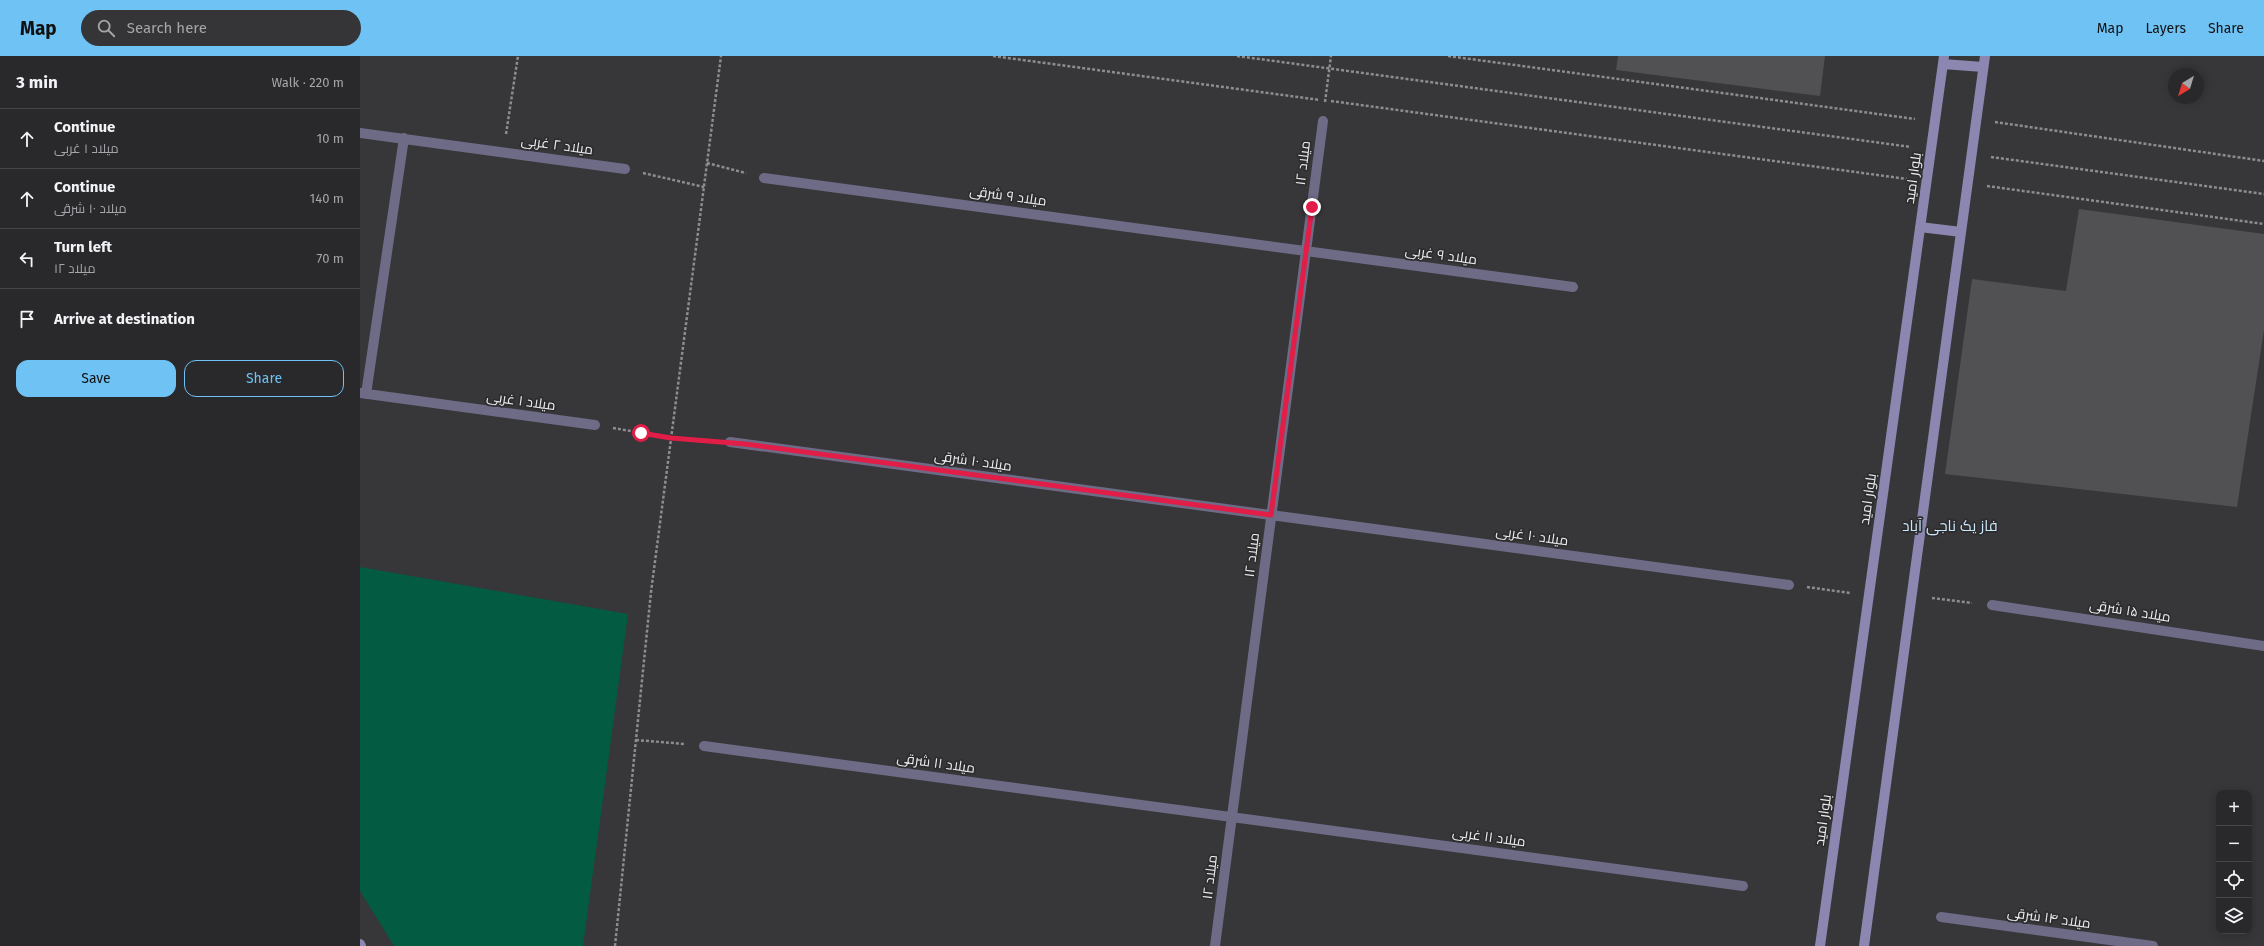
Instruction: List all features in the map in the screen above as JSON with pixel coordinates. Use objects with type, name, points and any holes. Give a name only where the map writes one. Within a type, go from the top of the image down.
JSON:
[{"type":"street","points":[[1864,946],[1985,56]]},
{"type":"street","points":[[1943,60],[1983,67]]},
{"type":"street","name":"بلوار امید","points":[[1820,946],[1943,60]]},
{"type":"street","name":"میلاد ۱۲","points":[[1215,946],[1323,121]]},
{"type":"street","name":"میلاد ۲ غربی","points":[[360,133],[626,169]]},
{"type":"street","points":[[363,393],[404,138]]},
{"type":"street","name":"میلاد ۹ شرقی","points":[[764,178],[1306,250]]},
{"type":"street","points":[[1920,227],[1961,232]]},
{"type":"street","name":"میلاد ۹ غربی","points":[[1306,250],[1573,287]]},
{"type":"street","name":"میلاد ۱ غربی","points":[[363,393],[595,425]]},
{"type":"street","name":"میلاد ۱۰ شرقی","points":[[730,442],[1271,515]]},
{"type":"street","name":"میلاد ۱۰ غربی","points":[[1271,515],[1789,585]]},
{"type":"street","name":"میلاد ۱۵ شرقی","points":[[1992,605],[2264,646]]},
{"type":"street","name":"میلاد ۱۱ شرقی","points":[[704,746],[1232,817]]},
{"type":"street","name":"میلاد ۱۱ غربی","points":[[1232,817],[1743,886]]},
{"type":"street","name":"میلاد ۱۴ شرقی","points":[[1941,917],[2153,946]]},
{"type":"path","points":[[504,152],[518,56]]},
{"type":"path","points":[[615,946],[651,592],[721,56]]},
{"type":"path","points":[[993,56],[1907,179]]},
{"type":"path","points":[[1237,56],[1912,147]]},
{"type":"path","points":[[1323,121],[1331,56]]},
{"type":"path","points":[[1448,56],[1915,119]]},
{"type":"path","points":[[1992,122],[2264,161]]},
{"type":"path","points":[[1987,157],[2264,194]]},
{"type":"path","points":[[707,163],[764,178]]},
{"type":"path","points":[[626,169],[704,187]]},
{"type":"path","points":[[1983,185],[2264,224]]},
{"type":"path","points":[[595,425],[671,438],[730,442]]},
{"type":"path","points":[[1789,585],[1869,596]]},
{"type":"path","points":[[1911,595],[1992,605]]},
{"type":"path","points":[[636,740],[704,746]]},
{"type":"green space","points":[[360,567],[628,614],[583,946],[394,946],[360,891]]},
{"type":"building","points":[[1618,56],[1825,56],[1820,96],[1616,70]]},
{"type":"building","points":[[2079,209],[2264,234],[2264,330],[2237,507],[1945,474],[1972,279],[2066,291]]},
{"type":"district","name":"فاز یک ناجی آباد","points":[[1950,526]]},
{"type":"route","points":[[641,433],[671,438],[730,442],[1271,515],[1312,207]]}]
